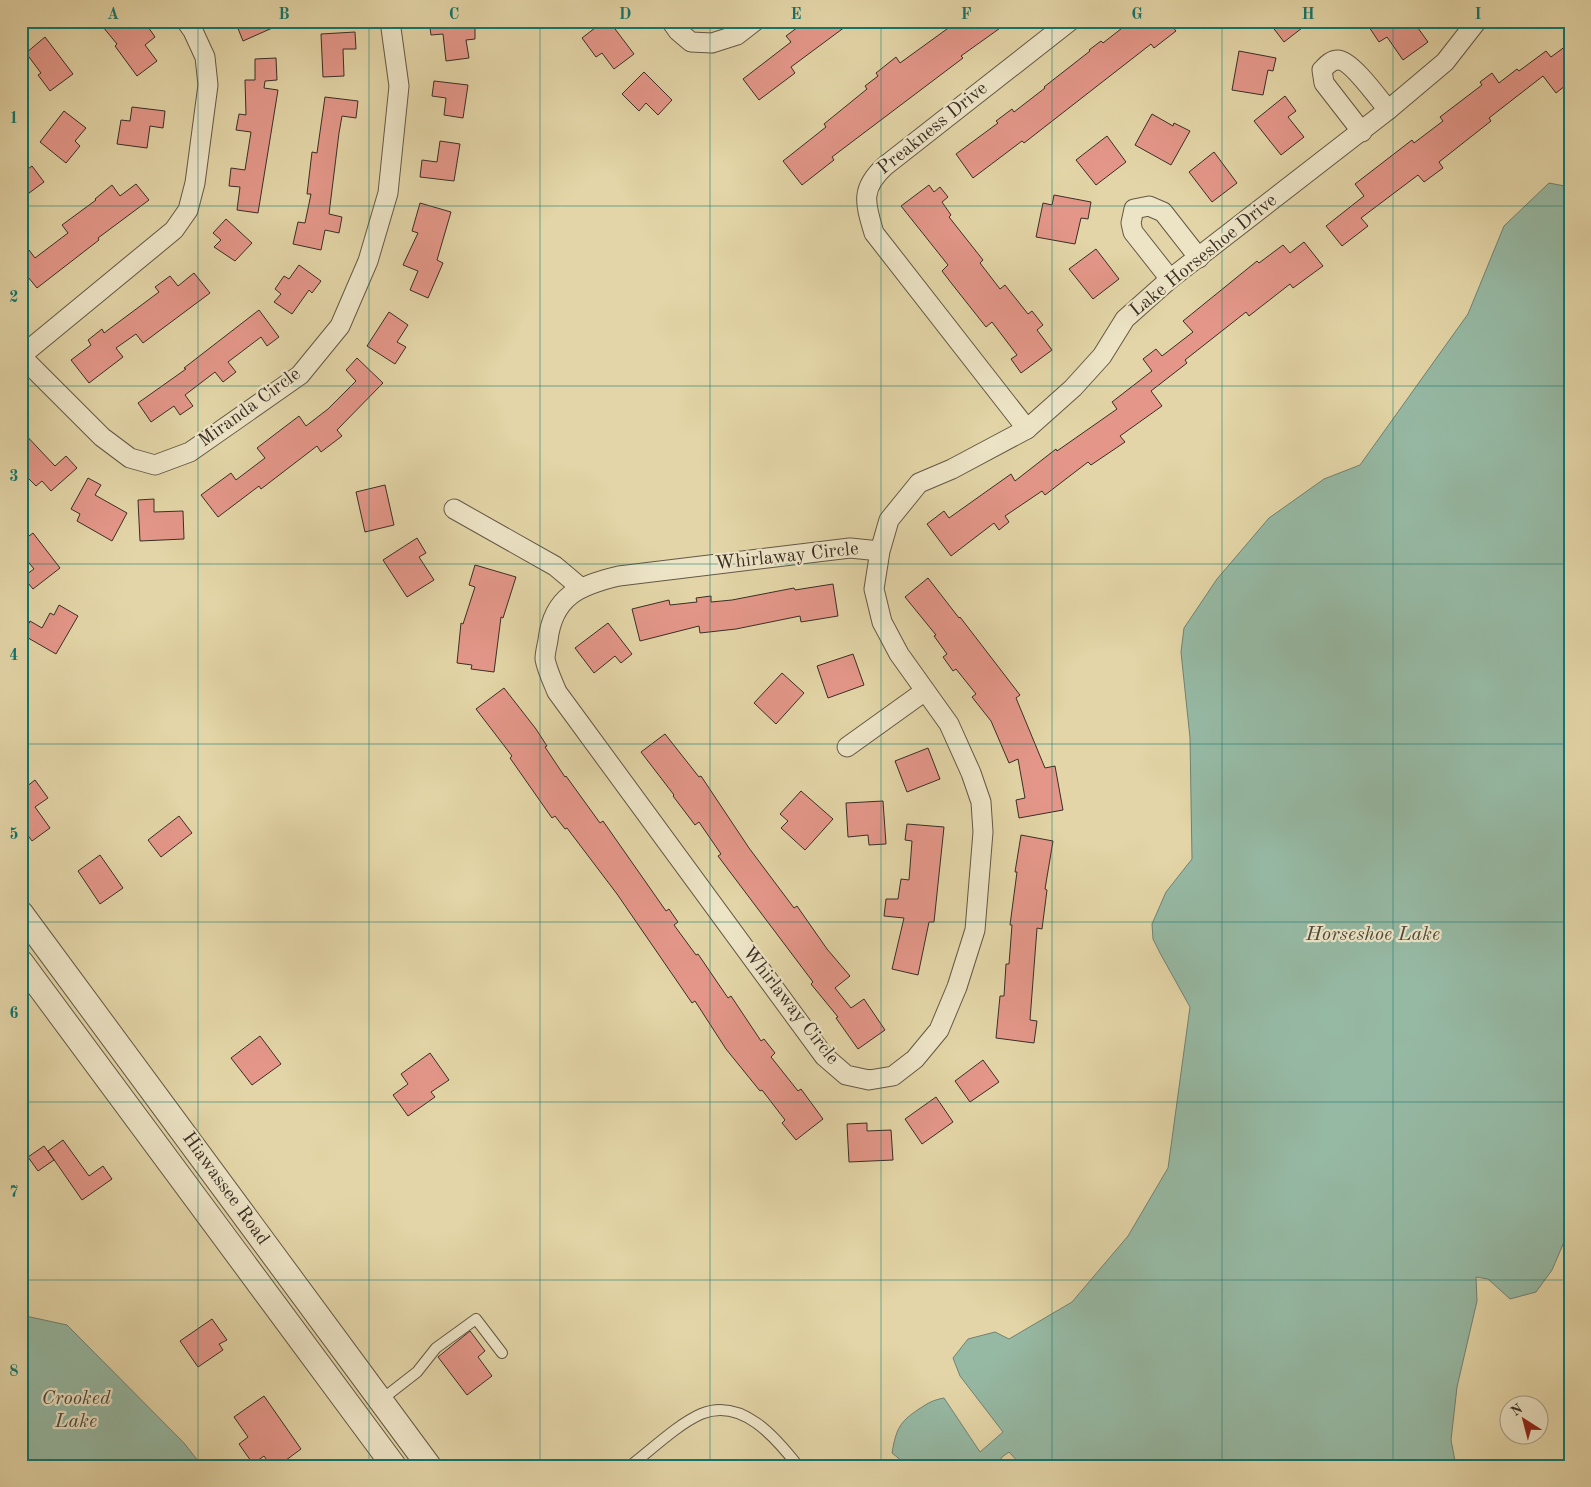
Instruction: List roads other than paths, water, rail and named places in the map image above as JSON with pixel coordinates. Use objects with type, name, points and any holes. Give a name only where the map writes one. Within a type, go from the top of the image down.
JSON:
[{"type":"street","points":[[21,356],[174,230],[188,210],[195,183],[208,85],[205,57],[194,31],[186,21]]},
{"type":"street","name":"Miranda Circle","points":[[21,356],[102,437],[130,458],[155,465],[190,452],[300,375],[340,326],[368,261],[388,193],[399,86],[390,21]]},
{"type":"street","points":[[671,21],[678,31],[690,42],[712,43],[737,35],[755,21]]},
{"type":"street","name":"Preakness Drive","points":[[1027,430],[874,233],[866,193],[874,176],[885,166],[1070,21]]},
{"type":"street","name":"Lake Horseshoe Drive","points":[[880,551],[889,520],[920,483],[952,469],[1027,430],[1074,388],[1102,356],[1125,319],[1170,279],[1388,110],[1444,62],[1477,21]]},
{"type":"street","points":[[1362,132],[1324,83],[1322,70],[1329,62],[1339,60],[1350,64],[1388,110]]},
{"type":"street","points":[[1170,279],[1133,232],[1134,209],[1149,206],[1163,212],[1199,258]]},
{"type":"street","points":[[454,509],[554,566],[580,587]]},
{"type":"street","name":"Whirlaway Circle","points":[[841,549],[880,551],[874,589],[882,622],[899,654],[952,731],[971,773],[981,802],[983,832],[975,930],[957,987],[939,1030],[915,1059],[893,1076],[869,1080],[846,1075],[824,1056],[557,692],[545,659],[549,627],[560,604],[580,587],[619,576],[841,549]]},
{"type":"street","points":[[847,747],[925,692]]},
{"type":"street","name":"Hiawassee Road","points":[[21,913],[429,1466]]},
{"type":"street","name":"Hiawassee Road","points":[[21,962],[394,1466]]},
{"type":"lane","points":[[381,1400],[417,1372],[436,1348],[476,1319],[502,1354]]},
{"type":"lane","points":[[630,1466],[687,1422],[703,1413],[719,1410],[738,1413],[764,1426],[783,1446],[798,1466]]},
{"type":"water","name":"Horseshoe Lake","points":[[1549,183],[1570,187],[1570,1228],[1552,1270],[1536,1292],[1510,1299],[1488,1279],[1476,1277],[1477,1301],[1457,1387],[1451,1440],[1456,1466],[1022,1466],[1009,1452],[1002,1457],[998,1464],[999,1466],[908,1466],[892,1453],[897,1432],[907,1418],[934,1401],[944,1398],[980,1452],[1003,1432],[960,1376],[953,1358],[968,1339],[995,1332],[1009,1339],[1072,1302],[1128,1236],[1168,1168],[1190,1007],[1153,939],[1152,924],[1166,892],[1192,859],[1190,738],[1181,652],[1184,628],[1217,579],[1269,518],[1324,479],[1360,465],[1468,314],[1504,226]]},
{"type":"water","name":"Crooked Lake","points":[[21,1315],[67,1325],[184,1443],[202,1466],[21,1466]]}]
